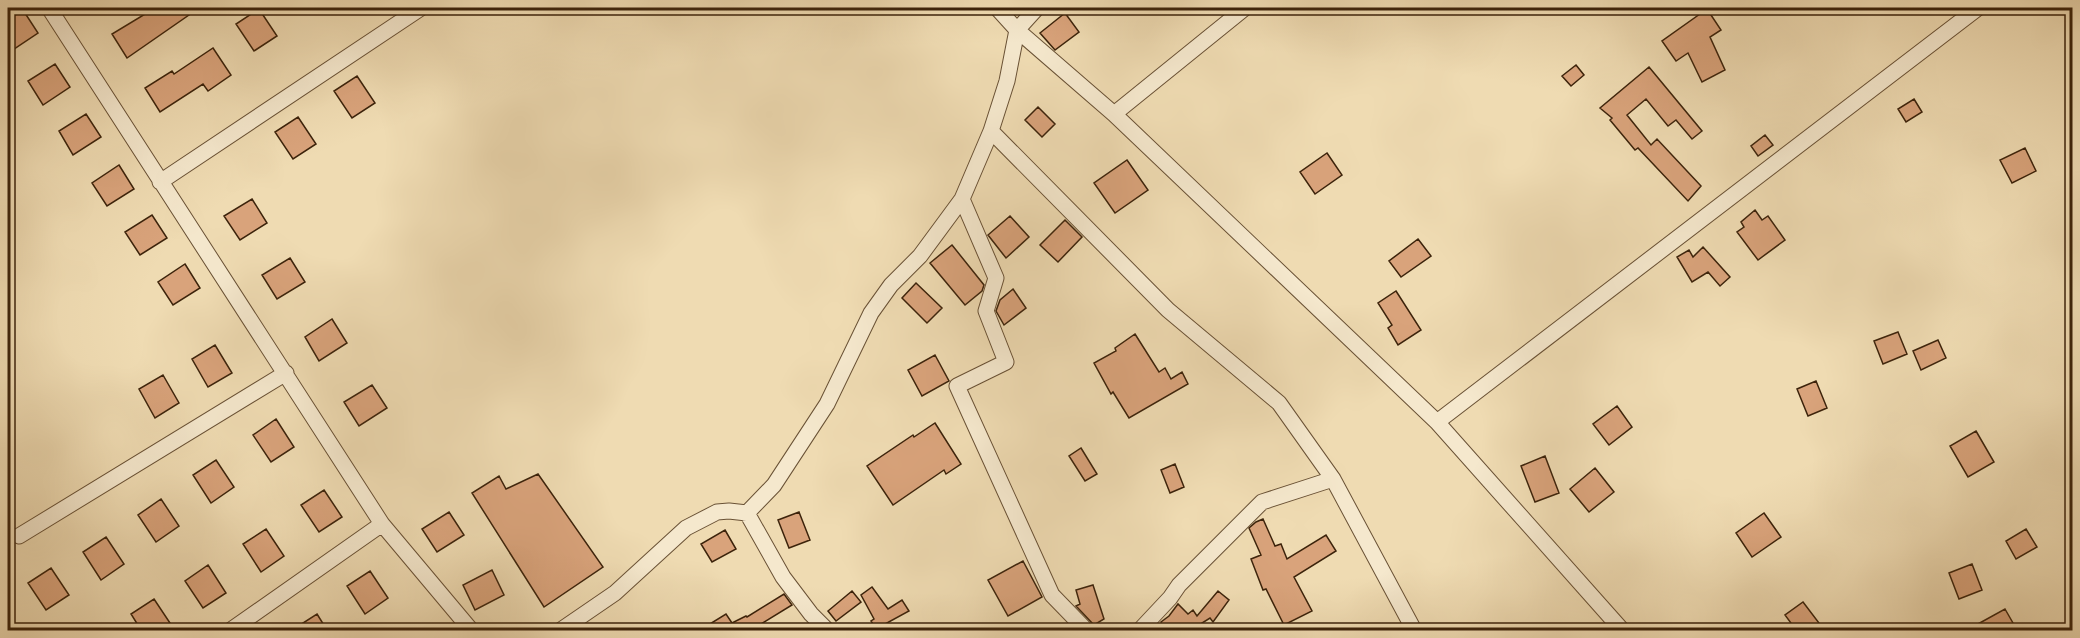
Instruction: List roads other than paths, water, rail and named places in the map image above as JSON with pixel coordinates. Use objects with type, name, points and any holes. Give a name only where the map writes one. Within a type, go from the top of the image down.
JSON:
[{"type":"street","points":[[49,8],[382,524],[471,630]]},
{"type":"street","points":[[160,182],[421,8]]},
{"type":"street","points":[[996,8],[1017,30],[1114,114],[1437,422],[1622,630]]},
{"type":"street","points":[[561,630],[615,593],[686,528],[717,513],[747,513],[774,485],[822,413],[871,313],[891,285],[920,256],[962,200],[992,131],[1007,81],[1017,30],[1037,8]]},
{"type":"street","points":[[1114,114],[1245,8]]},
{"type":"street","points":[[1437,422],[1978,8]]},
{"type":"street","points":[[992,131],[1168,310],[1279,403],[1333,479],[1414,630]]},
{"type":"street","points":[[962,200],[996,278],[986,311],[1006,362],[957,386],[1052,595],[1074,621],[1086,630]]},
{"type":"street","points":[[19,536],[286,373]]},
{"type":"street","points":[[1140,630],[1179,585],[1262,502],[1333,479]]},
{"type":"street","points":[[747,513],[783,577],[827,630]]},
{"type":"street","points":[[231,630],[382,524]]}]
